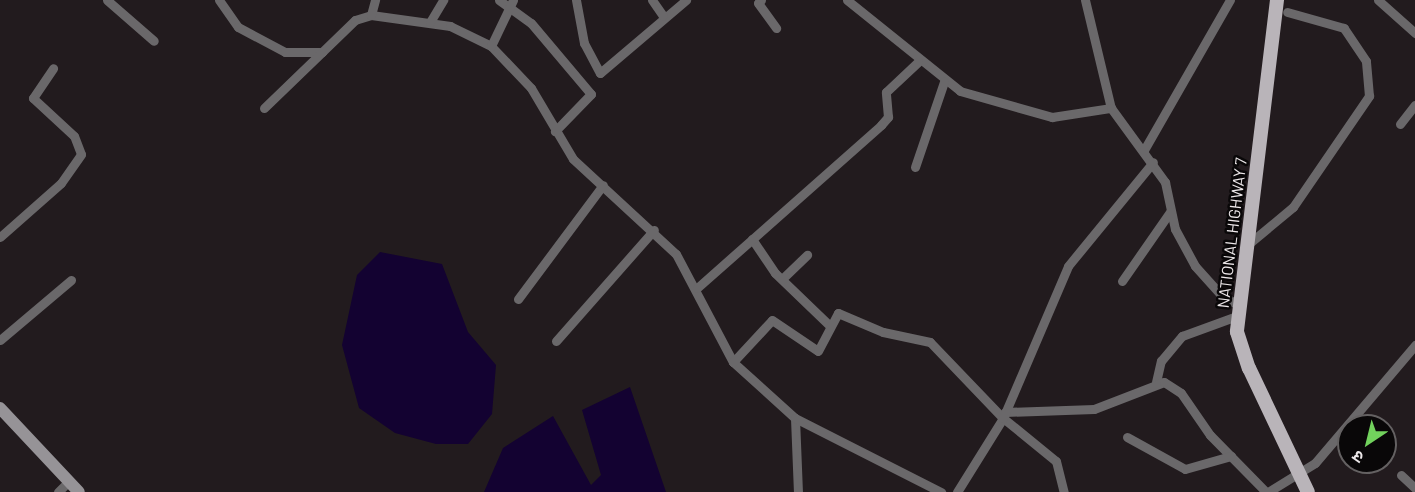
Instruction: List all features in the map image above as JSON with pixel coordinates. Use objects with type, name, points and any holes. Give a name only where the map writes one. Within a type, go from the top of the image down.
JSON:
[{"type":"main road","name":"NATIONAL HIGHWAY 7","points":[[1277,0],[1238,311],[1249,368],[1308,492]]},
{"type":"main road","points":[[0,408],[79,492]]},
{"type":"street","points":[[107,0],[154,41]]},
{"type":"street","points":[[219,0],[238,27],[257,42],[285,52],[322,52]]},
{"type":"street","points":[[371,15],[375,0]]},
{"type":"street","points":[[430,22],[443,0]]},
{"type":"street","points":[[499,0],[511,3],[531,23],[591,94],[555,132]]},
{"type":"street","points":[[576,0],[584,43],[600,73],[663,16],[686,0]]},
{"type":"street","points":[[652,0],[663,16]]},
{"type":"street","points":[[761,0],[758,3],[777,28]]},
{"type":"street","points":[[847,0],[944,82],[996,104],[1052,117],[1111,108]]},
{"type":"street","points":[[1085,0],[1111,108],[1153,162],[1165,182],[1170,212],[1203,278],[1238,311],[1182,336],[1161,361],[1156,382]]},
{"type":"street","points":[[1144,150],[1230,0]]},
{"type":"street","points":[[1378,0],[1415,33]]},
{"type":"street","points":[[491,46],[511,3]]},
{"type":"street","points":[[1246,246],[1293,207],[1369,96],[1366,61],[1344,28],[1287,12]]},
{"type":"street","points":[[264,108],[355,20],[371,15],[430,22],[491,46],[531,88],[573,159],[654,230],[697,288],[733,362],[795,418],[941,492]]},
{"type":"street","points":[[697,288],[881,125],[888,117],[886,92],[918,62]]},
{"type":"street","points":[[0,237],[61,183],[81,154],[74,136],[33,98],[53,68]]},
{"type":"street","points":[[915,167],[944,82]]},
{"type":"street","points":[[1400,124],[1415,105]]},
{"type":"street","points":[[957,492],[1004,415],[1068,266],[1153,162]]},
{"type":"street","points":[[518,299],[603,185]]},
{"type":"street","points":[[1122,281],[1170,212]]},
{"type":"street","points":[[556,341],[654,230]]},
{"type":"street","points":[[752,239],[782,279],[829,325]]},
{"type":"street","points":[[782,279],[807,255]]},
{"type":"street","points":[[0,340],[71,280]]},
{"type":"street","points":[[733,362],[772,320],[818,351],[829,325],[844,313],[883,332],[930,342],[1004,415],[1056,461],[1064,492]]},
{"type":"street","points":[[1004,415],[1094,410],[1156,382],[1181,393],[1232,456],[1267,492],[1299,477],[1415,345]]},
{"type":"street","points":[[795,418],[798,492]]},
{"type":"street","points":[[1127,437],[1185,470],[1232,456]]},
{"type":"street","points":[[1401,476],[1415,488]]},
{"type":"street","points":[[58,492],[69,481]]},
{"type":"shaded area","points":[[380,252],[442,264],[468,332],[496,365],[492,414],[468,444],[436,444],[395,433],[359,408],[342,345],[357,275]]},
{"type":"shaded area","points":[[630,387],[666,492],[484,492],[503,448],[553,416],[591,485],[601,475],[582,410]]}]
